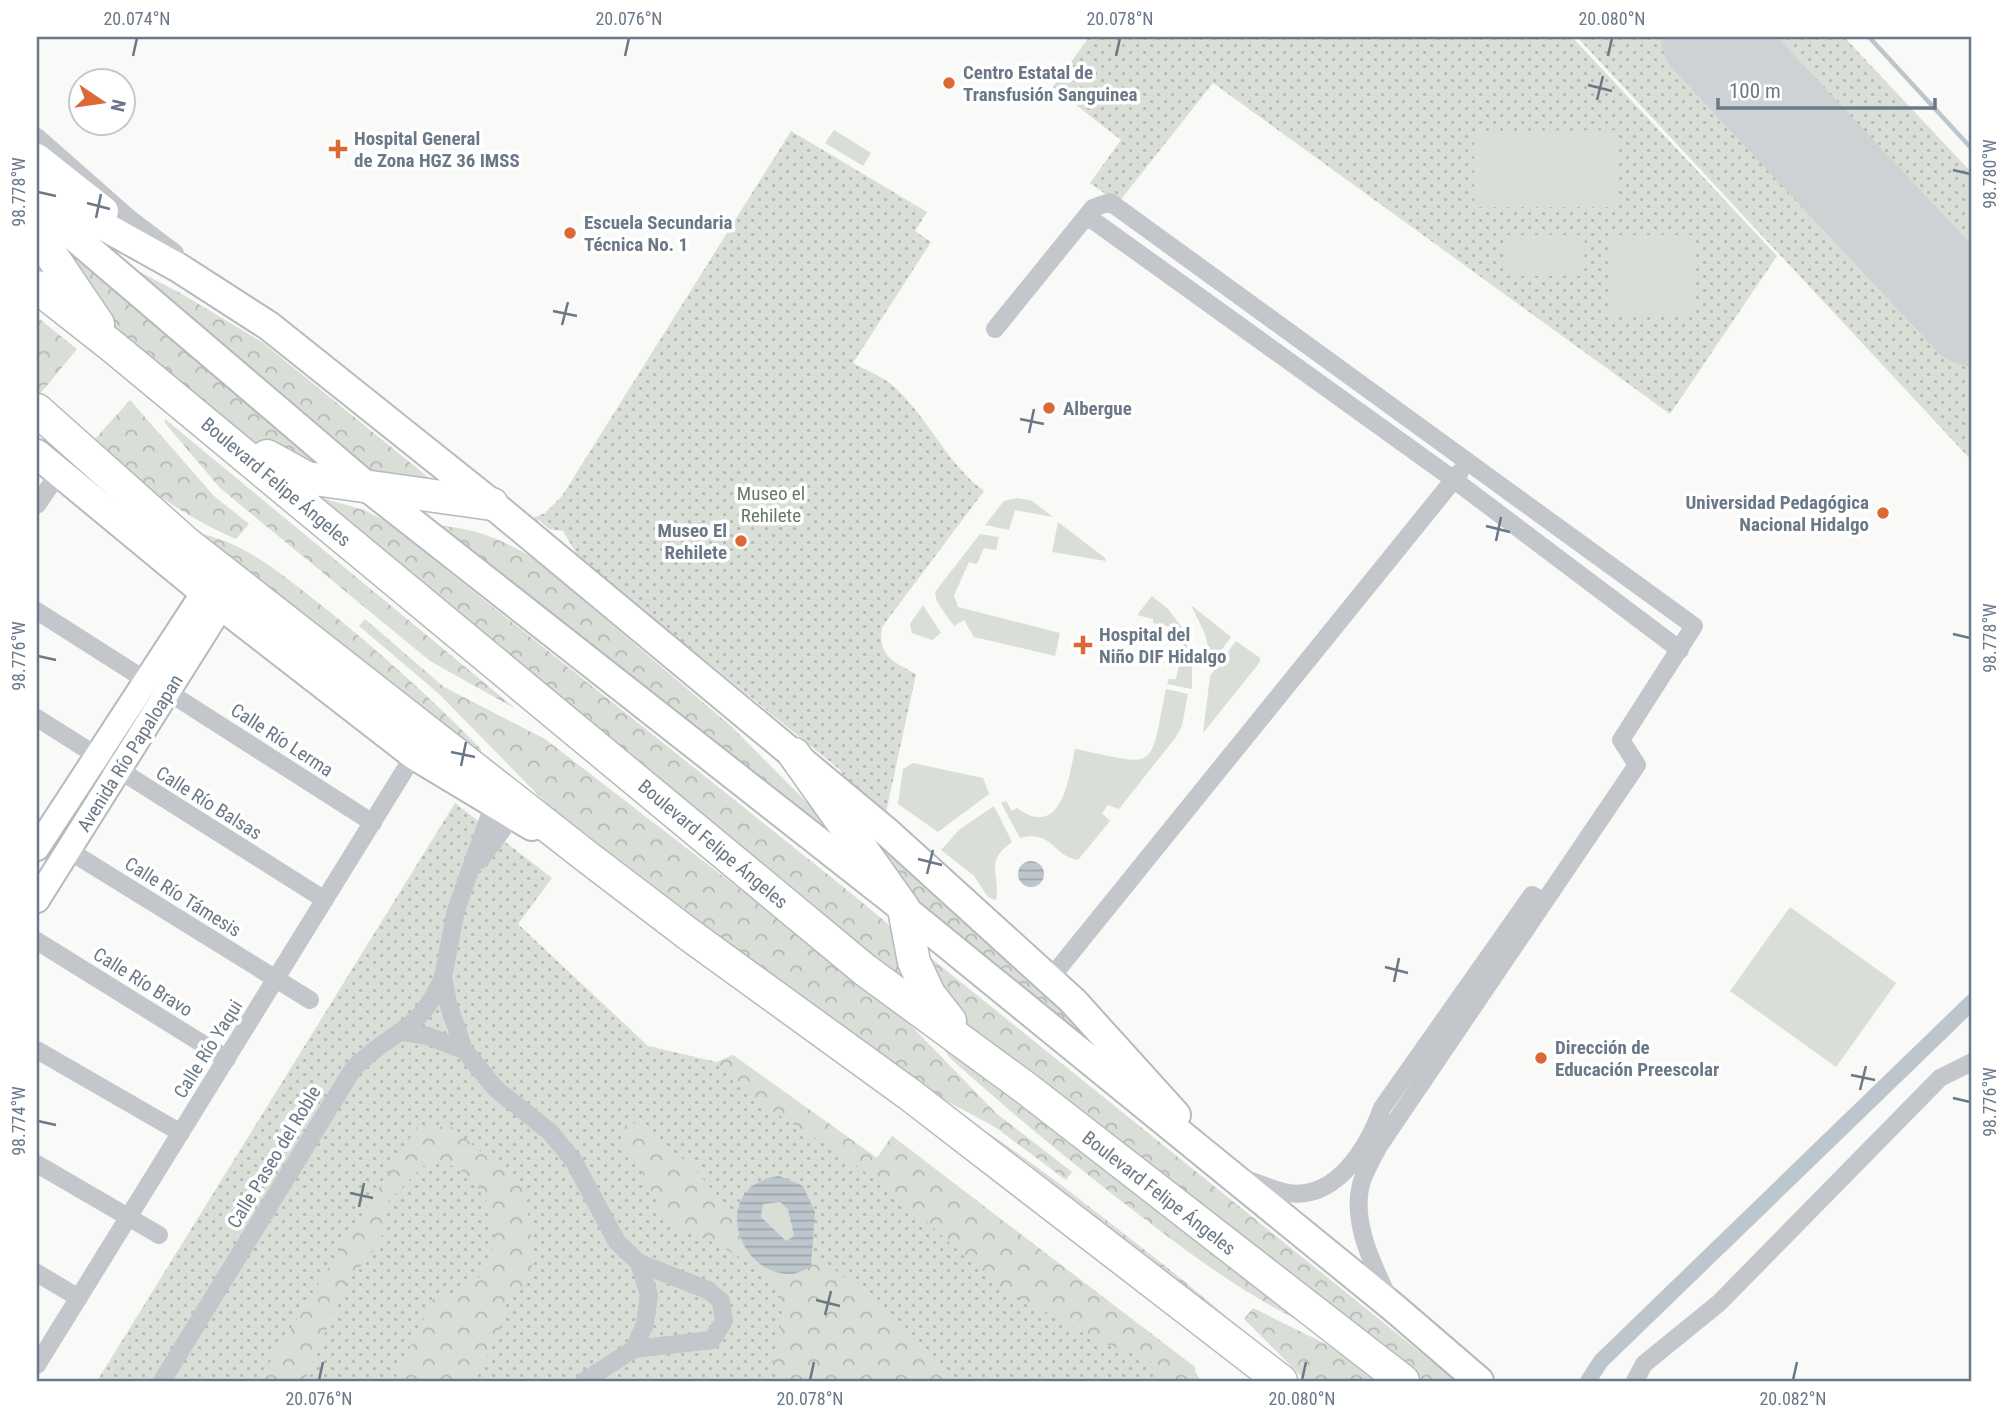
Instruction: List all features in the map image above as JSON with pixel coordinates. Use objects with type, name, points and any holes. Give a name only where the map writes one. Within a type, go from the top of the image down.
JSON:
[{"type":"highway","points":[[37,234],[112,346]]},
{"type":"highway","name":"Boulevard Felipe Ángeles","points":[[37,287],[112,346],[865,970],[1027,1089],[1404,1381]]},
{"type":"highway","points":[[167,392],[214,416],[280,466],[307,478],[492,504]]},
{"type":"highway","points":[[37,410],[185,542],[505,802],[586,856],[691,936],[909,1094],[1281,1381]]},
{"type":"highway","points":[[793,754],[904,909],[914,961],[929,994],[948,1019],[1010,1069],[1027,1089]]},
{"type":"main road","points":[[37,158],[179,268]]},
{"type":"main road","points":[[37,190],[179,268],[269,326],[492,504],[888,833],[1073,1001],[1168,1103],[1215,1162]]},
{"type":"main road","points":[[37,205],[371,489],[904,909],[1479,1381]]},
{"type":"main road","points":[[37,454],[213,599],[414,755],[505,802]]},
{"type":"street","points":[[37,137],[130,219],[269,326]]},
{"type":"street","points":[[995,329],[1093,208],[1110,202],[1694,626],[1621,740],[1637,765],[1382,1108],[1366,1145],[1340,1175],[1314,1192],[1288,1193],[1215,1162]]},
{"type":"street","points":[[1087,216],[1453,479],[1680,650]]},
{"type":"street","points":[[1322,385],[1338,368]]},
{"type":"street","points":[[1049,980],[1469,461]]},
{"type":"street","points":[[37,505],[58,474]]},
{"type":"street","name":"Avenida Río Papaloapan","points":[[37,900],[68,850],[108,764],[213,599]]},
{"type":"street","name":"Calle Río Lerma","points":[[37,611],[373,823]]},
{"type":"street","name":"Calle Río Balsas","points":[[37,718],[325,900]]},
{"type":"street","name":"Calle Río Yaqui","points":[[37,1366],[414,755]]},
{"type":"street","name":"Avenida Río Papaloapan","points":[[39,840],[108,764]]},
{"type":"street","points":[[505,802],[453,921],[443,977],[464,1050],[496,1089],[550,1132],[573,1160],[617,1242],[639,1263],[708,1290],[722,1301],[724,1321],[712,1340],[634,1349],[584,1381]]},
{"type":"street","name":"Calle Río Támesis","points":[[68,850],[310,1000]]},
{"type":"street","points":[[1392,1307],[1372,1264],[1360,1219],[1362,1183],[1379,1146],[1538,898]]},
{"type":"street","name":"Calle Río Bravo","points":[[37,941],[227,1059]]},
{"type":"street","name":"Calle Paseo del Roble","points":[[162,1381],[353,1069],[372,1049],[420,1019],[433,1001],[443,977]]},
{"type":"street","points":[[402,1032],[429,1036],[464,1050]]},
{"type":"street","points":[[37,1050],[181,1133]]},
{"type":"street","points":[[1635,1381],[1644,1364],[1718,1303],[1940,1078],[1972,1062]]},
{"type":"street","points":[[37,1164],[159,1235]]},
{"type":"street","points":[[634,1349],[645,1324],[649,1294],[639,1263]]},
{"type":"street","points":[[37,1273],[79,1298]]},
{"type":"green space","points":[[1089,37],[1572,37],[1777,256],[1670,414],[1213,83],[1118,203],[1090,183],[1121,140],[1053,87]]},
{"type":"green space","points":[[1577,37],[1670,37],[1972,359],[1972,461]]},
{"type":"green space","points":[[1749,37],[1844,37],[1972,173],[1972,276]]},
{"type":"green space","points":[[834,130],[871,153],[863,166],[825,143]]},
{"type":"green space","points":[[1617,130],[1617,207],[1474,207],[1474,131]]},
{"type":"green space","name":"Museo el Rehilete","points":[[791,131],[927,212],[915,231],[931,242],[853,363],[891,384],[916,410],[958,467],[984,491],[882,627],[884,651],[894,661],[916,674],[885,817],[859,796],[839,769],[605,579],[576,553],[563,531],[549,529],[539,520],[528,528],[519,524],[545,513],[562,496]]},
{"type":"green space","points":[[37,219],[347,485],[274,465],[115,336]]},
{"type":"green space","points":[[1505,235],[1585,235],[1584,276],[1504,276]]},
{"type":"green space","points":[[1612,235],[1692,235],[1692,317],[1611,317]]},
{"type":"green space","points":[[85,243],[182,294],[262,342],[450,495],[403,499]]},
{"type":"green space","points":[[37,317],[77,349],[40,394],[37,391]]},
{"type":"green space","points":[[130,400],[214,496],[249,524],[236,539],[160,497],[94,440]]},
{"type":"green space","points":[[165,419],[516,709],[430,661],[220,488],[165,423]]},
{"type":"green space","points":[[294,490],[364,510],[384,520],[841,885],[887,923],[902,945],[930,1008]]},
{"type":"green space","points":[[1018,498],[1032,501],[1053,517],[1015,510],[1009,530],[985,525],[1004,501]]},
{"type":"green space","points":[[1058,522],[1105,558],[1106,561],[1052,552]]},
{"type":"green space","points":[[434,525],[488,536],[536,560],[732,727],[858,854],[851,862]]},
{"type":"green space","points":[[197,533],[215,537],[247,552],[292,582],[403,674],[481,749],[480,753]]},
{"type":"green space","points":[[980,534],[999,537],[996,550],[984,548],[977,564],[969,562],[954,595],[958,607],[1060,633],[1055,656],[974,637],[964,620],[954,626],[937,602],[935,592]]},
{"type":"green space","points":[[1152,596],[1168,609],[1184,630],[1153,623],[1153,619],[1137,615]]},
{"type":"green space","points":[[923,605],[941,633],[932,640],[912,633],[910,624]]},
{"type":"green space","points":[[1191,605],[1231,637],[1212,663],[1205,634]]},
{"type":"green space","points":[[365,619],[444,687],[545,739],[893,1007],[996,1113],[1072,1172],[1066,1180],[995,1127],[911,1082],[547,804],[438,693],[359,626]]},
{"type":"green space","points":[[1185,637],[1192,663],[1192,689],[1167,684],[1169,679],[1176,679]]},
{"type":"green space","points":[[1236,641],[1260,658],[1260,662],[1203,733],[1210,676]]},
{"type":"green space","points":[[1166,689],[1188,694],[1182,726],[1119,809],[1108,805],[1102,813],[1110,821],[1078,860],[1063,854],[1039,837],[1020,838],[1001,803],[1006,801],[1012,811],[1017,808],[1032,816],[1044,817],[1054,811],[1066,789],[1075,749],[1122,759],[1136,760],[1146,757],[1156,736]]},
{"type":"green space","points":[[913,763],[983,778],[989,794],[938,832],[898,804],[903,769]]},
{"type":"green space","points":[[455,803],[552,878],[518,924],[648,1046],[717,1062],[733,1055],[877,1158],[892,1136],[1195,1367],[1196,1381],[97,1381]]},
{"type":"green space","points":[[994,806],[1012,842],[1003,849],[996,863],[996,900],[988,897],[974,876],[941,850],[960,829]]},
{"type":"green space","points":[[886,850],[1020,970],[1153,1099],[927,917],[881,854]]},
{"type":"green space","points":[[1790,907],[1896,983],[1836,1067],[1730,991]]},
{"type":"green space","points":[[921,950],[1456,1381],[1413,1381],[972,1031],[955,1015]]},
{"type":"green space","points":[[940,1042],[1298,1320],[1230,1281],[1125,1204],[992,1095],[949,1057]]},
{"type":"green space","points":[[733,1055],[877,1158],[892,1136],[1191,1365],[1201,1381],[1168,1381],[1147,1358],[1105,1344],[997,1286],[914,1210],[848,1159],[758,1102],[717,1062]]},
{"type":"green space","points":[[951,1110],[1011,1148],[1068,1190],[1184,1281],[1259,1346]]},
{"type":"green space","points":[[627,1118],[691,1165],[735,1216],[744,1247],[792,1275],[810,1267],[813,1253],[844,1277],[957,1381],[784,1381],[772,1365],[780,1335],[782,1309],[770,1275],[715,1243],[673,1227],[636,1160],[622,1142]]},
{"type":"green space","points":[[418,1125],[451,1127],[525,1188],[534,1260],[524,1287],[509,1291],[499,1332],[474,1381],[394,1381],[433,1299],[456,1292],[472,1283],[486,1268],[492,1254],[493,1224],[482,1195],[464,1173],[440,1160],[423,1166],[387,1203],[384,1232],[368,1258],[347,1281],[305,1380],[258,1381]]},
{"type":"green space","points":[[780,1202],[788,1209],[794,1236],[786,1242],[761,1217],[763,1204]]},
{"type":"green space","points":[[1253,1308],[1328,1345],[1377,1381],[1306,1381],[1244,1319]]},
{"type":"shaded area","points":[[1031,861],[1040,865],[1044,874],[1040,883],[1031,887],[1022,883],[1018,874],[1022,865]]},
{"type":"shaded area","points":[[779,1176],[803,1186],[815,1212],[811,1267],[793,1274],[771,1270],[755,1260],[744,1245],[738,1228],[738,1211],[744,1195],[757,1183]],"holes":[[[780,1202],[788,1209],[794,1236],[786,1241],[761,1217],[763,1204]]]},
{"type":"waterway","points":[[1869,37],[1972,149]]},
{"type":"waterway","points":[[1588,1381],[1601,1361],[1972,1002]]},
{"type":"runway","points":[[1710,37],[1972,317]]},
{"type":"place","name":"Centro Estatal de Transfusión Sanguinea","points":[[949,83]]},
{"type":"place","name":"Hospital General de Zona HGZ 36 IMSS","points":[[338,149]]},
{"type":"place","name":"Escuela Secundaria Técnica No. 1","points":[[570,233]]},
{"type":"place","name":"Albergue","points":[[1049,408]]},
{"type":"place","name":"Universidad Pedagógica Nacional Hidalgo","points":[[1883,513]]},
{"type":"place","name":"Museo El Rehilete","points":[[741,541]]},
{"type":"place","name":"Hospital del Niño DIF Hidalgo","points":[[1083,645]]},
{"type":"place","name":"Dirección de Educación Preescolar","points":[[1541,1058]]}]
